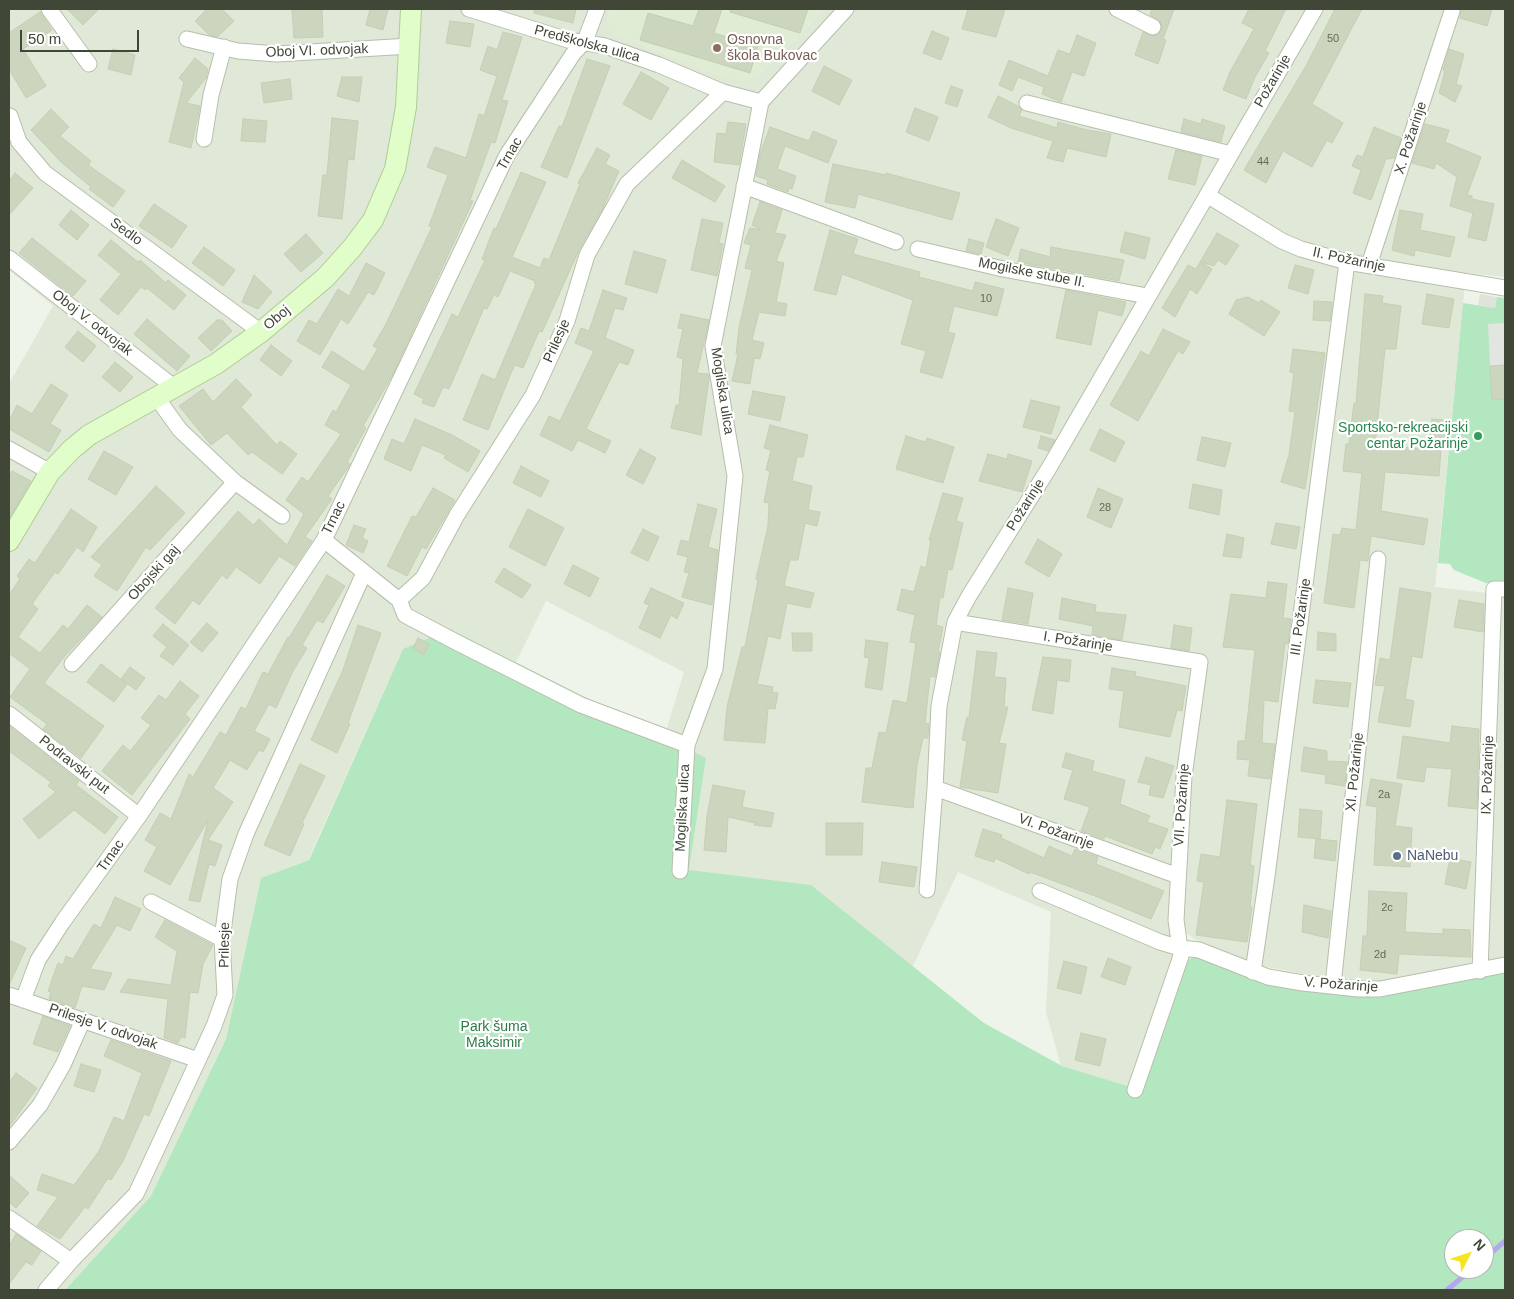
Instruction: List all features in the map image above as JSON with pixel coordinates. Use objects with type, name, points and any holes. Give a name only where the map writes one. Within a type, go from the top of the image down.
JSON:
[{"type":"street","points":[[48,9],[89,64]]},
{"type":"street","name":"Oboj","points":[[9,538],[50,472],[72,449],[89,435],[216,364],[261,332],[326,276],[352,248],[373,220],[395,169],[406,107],[411,9]]},
{"type":"street","name":"Predškolska ulica","points":[[470,9],[568,40],[585,42],[659,65],[722,92],[761,102]]},
{"type":"street","name":"Trnac","points":[[16,998],[62,923],[139,816],[324,540],[508,155],[573,54],[585,42],[597,9]]},
{"type":"street","points":[[761,102],[846,9]]},
{"type":"street","points":[[1117,9],[1153,27]]},
{"type":"street","name":"Požarinje","points":[[927,890],[939,706],[955,622],[968,596],[1049,468],[1315,9]]},
{"type":"street","name":"X. Požarinje","points":[[1369,265],[1452,11]]},
{"type":"street","name":"Oboj VI. odvojak","points":[[187,38],[238,51],[284,54],[410,46]]},
{"type":"street","points":[[204,139],[211,96],[224,47]]},
{"type":"street","name":"Prilesje","points":[[399,600],[423,578],[457,515],[533,395],[567,321],[587,256],[627,184],[722,92]]},
{"type":"street","name":"Mogilska ulica","points":[[680,870],[687,745],[715,669],[735,476],[714,346],[761,102]]},
{"type":"street","points":[[1027,103],[1231,154]]},
{"type":"street","name":"Sedlo","points":[[10,116],[19,142],[45,173],[261,332]]},
{"type":"street","points":[[744,186],[896,242]]},
{"type":"street","name":"II. Požarinje","points":[[1207,195],[1282,241],[1301,249],[1347,262],[1505,288]]},
{"type":"street","name":"Mogilske stube II.","points":[[918,249],[1003,269],[1147,296]]},
{"type":"street","name":"Oboj V. odvojak","points":[[9,258],[174,388]]},
{"type":"street","name":"III. Požarinje","points":[[1253,972],[1268,876],[1347,262]]},
{"type":"street","points":[[157,398],[180,430],[235,482],[282,516]]},
{"type":"street","points":[[9,450],[50,472]]},
{"type":"street","name":"Obojski gaj","points":[[72,664],[235,482]]},
{"type":"street","points":[[324,540],[399,600]]},
{"type":"street","name":"XI. Požarinje","points":[[1333,985],[1378,559]]},
{"type":"street","name":"Prilesje","points":[[46,1290],[71,1261],[136,1194],[214,1026],[225,995],[222,939],[230,879],[246,834],[364,573]]},
{"type":"street","name":"IX. Požarinje","points":[[1480,971],[1494,590],[1505,589]]},
{"type":"street","name":"Mogilska ulica","points":[[399,600],[405,615],[473,651],[581,705],[687,745]]},
{"type":"street","name":"I. Požarinje","points":[[955,622],[1200,662]]},
{"type":"street","name":"VII. Požarinje","points":[[1135,1090],[1181,956],[1176,920],[1184,776],[1200,662]]},
{"type":"street","name":"Podravski put","points":[[9,714],[139,816]]},
{"type":"street","name":"VI. Požarinje","points":[[935,788],[1178,876]]},
{"type":"street","points":[[1040,891],[1109,922],[1180,948]]},
{"type":"street","points":[[151,902],[222,939]]},
{"type":"street","name":"V. Požarinje","points":[[1180,948],[1199,950],[1253,972],[1303,983],[1358,989],[1380,989],[1505,965]]},
{"type":"street","name":"Prilesje V. odvojak","points":[[16,998],[198,1060]]},
{"type":"street","points":[[9,1142],[40,1104],[63,1065],[83,1020]]},
{"type":"street","points":[[9,1218],[71,1261]]},
{"type":"shaded area","points":[[9,9],[609,9],[607,21],[754,79],[802,34],[822,9],[1505,9],[1505,277],[1466,273],[1435,587],[1505,595],[1505,960],[1388,981],[1342,981],[1267,967],[1234,958],[1205,946],[1186,933],[1173,957],[1129,1087],[1061,1066],[1046,1012],[1051,912],[958,872],[912,968],[811,885],[689,871],[706,758],[664,737],[684,672],[546,601],[516,662],[450,629],[403,649],[308,860],[261,878],[226,1039],[151,1196],[65,1290],[9,1290],[9,384],[53,306],[9,270]]},
{"type":"shaded area","name":"Osnovna škola Bukovac","points":[[609,9],[822,9],[802,34],[754,79],[743,82],[719,76],[614,35],[608,28]]},
{"type":"shaded area","points":[[1480,294],[1497,297],[1495,308],[1478,305]]},
{"type":"shaded area","points":[[1505,323],[1505,365],[1490,366],[1488,324]]},
{"type":"green space","name":"Sportsko-rekreacijski centar Požarinje","points":[[1497,297],[1505,298],[1505,585],[1486,583],[1454,570],[1450,564],[1438,563],[1463,303],[1495,308]]},
{"type":"green space","name":"Park šuma Maksimir","points":[[450,629],[706,758],[689,870],[811,885],[984,1023],[1062,1066],[1140,1090],[1188,960],[1196,955],[1249,978],[1364,995],[1505,972],[1505,1290],[65,1290],[151,1196],[226,1039],[261,878],[309,860],[403,649]]},
{"type":"building","points":[[67,9],[99,9],[83,25]]},
{"type":"building","points":[[207,9],[222,9],[234,21],[217,37],[208,34],[195,21]]},
{"type":"building","points":[[292,9],[322,9],[323,37],[294,38]]},
{"type":"building","points":[[370,9],[388,9],[383,30],[366,25]]},
{"type":"building","points":[[534,9],[576,9],[573,23],[534,13]]},
{"type":"building","points":[[699,9],[722,9],[714,33],[758,46],[750,73],[640,40],[648,13],[693,26]]},
{"type":"building","points":[[730,9],[808,9],[800,33],[730,12]]},
{"type":"building","points":[[968,9],[1005,9],[996,37],[962,29]]},
{"type":"building","points":[[1152,9],[1174,9],[1163,39],[1166,40],[1158,64],[1135,55],[1143,32],[1154,36],[1162,31],[1160,21],[1150,15]]},
{"type":"building","points":[[1249,9],[1286,9],[1265,51],[1269,53],[1255,77],[1246,99],[1223,90],[1230,72],[1254,29],[1242,23]]},
{"type":"building","points":[[1335,9],[1362,9],[1312,104],[1343,123],[1332,143],[1327,140],[1312,167],[1283,151],[1266,183],[1244,170],[1306,66]]},
{"type":"building","points":[[1461,9],[1492,9],[1487,26],[1460,18]]},
{"type":"building","points":[[40,12],[52,30],[23,49],[46,86],[26,98],[9,69],[9,33]]},
{"type":"building","points":[[450,21],[474,24],[470,47],[446,43]]},
{"type":"building","points":[[932,31],[949,38],[941,60],[923,53]]},
{"type":"building","points":[[503,32],[522,37],[502,100],[508,101],[495,143],[491,142],[470,200],[473,201],[393,374],[363,426],[366,428],[347,462],[350,464],[328,496],[332,499],[305,537],[312,541],[295,566],[279,556],[260,584],[236,567],[227,579],[222,575],[199,605],[193,600],[175,624],[155,608],[238,511],[253,525],[259,519],[287,545],[304,514],[286,500],[302,477],[308,482],[341,434],[325,425],[333,410],[336,412],[351,385],[322,367],[332,351],[364,372],[378,348],[373,346],[386,324],[432,227],[429,226],[448,175],[427,167],[435,147],[466,158],[479,114],[484,116],[497,76],[480,70],[488,46],[497,50]]},
{"type":"building","points":[[1077,35],[1096,43],[1084,76],[1072,72],[1061,102],[1042,94],[1044,87],[1018,77],[1012,91],[999,85],[1009,60],[1048,76],[1058,50],[1070,54]]},
{"type":"building","points":[[113,49],[135,55],[131,75],[108,69]]},
{"type":"building","points":[[1449,49],[1464,54],[1456,84],[1462,86],[1455,102],[1439,93]]},
{"type":"building","points":[[195,58],[208,69],[206,78],[186,103],[200,106],[191,148],[169,142],[184,82],[179,78]]},
{"type":"building","points":[[587,59],[610,66],[567,178],[541,167],[559,126],[562,127]]},
{"type":"building","points":[[824,66],[852,80],[839,105],[812,91]]},
{"type":"building","points":[[641,72],[669,88],[651,120],[623,104]]},
{"type":"building","points":[[342,77],[362,77],[359,102],[337,96]]},
{"type":"building","points":[[290,79],[292,99],[264,103],[261,83]]},
{"type":"building","points":[[951,86],[963,90],[957,107],[945,103]]},
{"type":"building","points":[[998,96],[1018,106],[1022,110],[1019,116],[1057,128],[1058,122],[1111,134],[1106,157],[1067,148],[1063,162],[1047,158],[1053,141],[1011,128],[988,117]]},
{"type":"building","points":[[915,108],[938,117],[929,141],[906,132]]},
{"type":"building","points":[[51,109],[69,127],[60,136],[91,161],[88,165],[125,191],[113,207],[89,189],[91,187],[61,162],[31,130]]},
{"type":"building","points":[[332,118],[358,121],[354,160],[348,159],[342,219],[318,216],[323,175],[327,175]]},
{"type":"building","points":[[243,119],[267,121],[265,142],[241,141]]},
{"type":"building","points":[[1184,119],[1201,124],[1202,119],[1225,126],[1221,142],[1181,132]]},
{"type":"building","points":[[728,122],[746,124],[739,165],[714,162],[717,133],[726,134]]},
{"type":"building","points":[[1425,124],[1449,130],[1445,142],[1481,157],[1467,195],[1472,196],[1472,199],[1494,204],[1486,241],[1468,237],[1473,213],[1450,206],[1457,177],[1436,163],[1434,169],[1412,163]]},
{"type":"building","points":[[770,127],[809,141],[813,131],[837,141],[828,163],[785,146],[777,169],[796,176],[792,189],[789,188],[788,192],[767,184],[768,180],[756,176],[760,154]]},
{"type":"building","points":[[1374,127],[1401,138],[1394,158],[1386,159],[1371,200],[1353,193],[1361,170],[1352,166],[1357,155],[1363,157]]},
{"type":"building","points":[[597,148],[610,155],[605,164],[619,171],[602,210],[580,248],[542,332],[539,331],[523,368],[515,365],[488,430],[463,420],[482,374],[495,380],[536,284],[534,283],[535,281],[510,271],[498,297],[494,295],[487,309],[484,308],[449,389],[443,387],[434,407],[422,403],[424,399],[414,394],[452,314],[458,317],[485,260],[482,259],[494,228],[496,229],[521,172],[546,182],[512,257],[540,268],[544,258],[549,260],[580,184],[578,183]]},
{"type":"building","points":[[1176,150],[1202,156],[1195,185],[1168,179]]},
{"type":"building","points":[[682,160],[725,186],[715,202],[672,178]]},
{"type":"building","points":[[833,164],[886,175],[886,173],[960,193],[952,220],[858,194],[855,208],[825,202]]},
{"type":"building","points":[[15,173],[33,188],[9,215],[9,181]]},
{"type":"building","points":[[760,202],[782,210],[775,233],[786,235],[776,261],[784,263],[776,302],[787,304],[785,316],[759,312],[752,340],[764,343],[760,359],[754,358],[750,384],[732,381],[738,354],[736,354],[739,328],[752,270],[745,268],[751,245],[744,243],[750,228],[761,230],[752,225]]},
{"type":"building","points":[[154,204],[187,226],[172,248],[139,226]]},
{"type":"building","points":[[71,210],[89,225],[77,240],[59,225]]},
{"type":"building","points":[[1400,210],[1423,214],[1420,230],[1455,237],[1450,257],[1415,250],[1414,256],[1392,250]]},
{"type":"building","points":[[702,219],[723,223],[719,243],[723,244],[717,276],[691,270]]},
{"type":"building","points":[[996,219],[1019,228],[1008,256],[986,247]]},
{"type":"building","points":[[830,230],[858,239],[853,254],[920,272],[919,277],[973,291],[975,282],[1004,289],[997,316],[954,306],[948,332],[955,334],[942,378],[920,372],[926,351],[901,344],[913,300],[842,274],[836,295],[814,290]]},
{"type":"building","points":[[1125,232],[1150,238],[1145,259],[1120,252]]},
{"type":"building","points":[[1217,233],[1239,245],[1226,265],[1218,260],[1214,266],[1201,262],[1212,269],[1197,294],[1190,289],[1175,317],[1162,308],[1188,265],[1196,269]]},
{"type":"building","points":[[306,234],[323,253],[301,272],[284,254]]},
{"type":"building","points":[[32,238],[86,281],[73,296],[19,253]]},
{"type":"building","points":[[969,239],[984,243],[981,254],[966,251]]},
{"type":"building","points":[[111,240],[138,262],[140,260],[166,283],[168,280],[186,295],[174,310],[147,288],[145,290],[141,287],[118,315],[100,300],[121,274],[98,255]]},
{"type":"building","points":[[204,247],[235,270],[223,286],[192,263]]},
{"type":"building","points":[[1051,247],[1124,260],[1119,281],[1018,262],[1021,249],[1050,257]]},
{"type":"building","points":[[634,251],[666,260],[657,293],[625,284]]},
{"type":"building","points":[[366,263],[385,273],[374,295],[368,292],[348,324],[341,319],[320,355],[297,341],[309,320],[317,324],[338,289],[349,296]]},
{"type":"building","points":[[1295,265],[1314,270],[1308,294],[1288,288]]},
{"type":"building","points":[[254,275],[272,292],[258,309],[242,302]]},
{"type":"building","points":[[603,290],[627,298],[623,310],[615,308],[605,338],[634,350],[628,365],[619,362],[586,429],[611,441],[605,453],[578,440],[572,451],[540,435],[549,416],[560,421],[594,351],[575,343],[581,328],[589,331]]},
{"type":"building","points":[[1066,290],[1126,302],[1122,316],[1098,310],[1091,345],[1056,338]]},
{"type":"building","points":[[1365,294],[1383,296],[1382,303],[1401,306],[1396,349],[1385,349],[1375,445],[1441,450],[1439,476],[1385,472],[1381,511],[1428,519],[1424,545],[1371,536],[1368,561],[1360,560],[1354,608],[1324,603],[1333,534],[1340,535],[1342,528],[1356,530],[1362,473],[1343,471],[1346,444],[1349,444],[1354,403],[1356,403]]},
{"type":"building","points":[[1427,294],[1454,299],[1449,328],[1422,324]]},
{"type":"building","points":[[1248,297],[1259,303],[1261,300],[1280,312],[1264,336],[1229,314],[1236,300]]},
{"type":"building","points":[[1314,301],[1332,302],[1330,321],[1313,320]]},
{"type":"building","points":[[681,314],[709,320],[697,373],[708,374],[709,379],[701,435],[671,428],[676,405],[679,405],[683,359],[677,357],[683,329],[678,328]]},
{"type":"building","points":[[147,319],[190,356],[177,371],[134,334]]},
{"type":"building","points":[[217,320],[222,320],[232,331],[211,351],[198,338]]},
{"type":"building","points":[[1163,329],[1190,342],[1183,354],[1178,351],[1138,421],[1110,405],[1141,351],[1149,356]]},
{"type":"building","points":[[78,331],[96,346],[83,362],[65,347]]},
{"type":"building","points":[[271,345],[292,361],[281,376],[260,360]]},
{"type":"building","points":[[1293,349],[1325,353],[1305,489],[1281,482],[1289,455],[1295,412],[1289,411],[1294,373],[1290,372]]},
{"type":"building","points":[[115,362],[133,377],[120,392],[102,377]]},
{"type":"building","points":[[1505,365],[1505,399],[1492,400],[1490,366]]},
{"type":"building","points":[[236,379],[252,395],[241,407],[277,445],[280,441],[297,454],[282,474],[252,452],[248,455],[227,433],[211,445],[179,406],[203,389],[213,402]]},
{"type":"building","points":[[51,384],[68,395],[50,424],[61,430],[49,452],[9,429],[9,421],[17,405],[32,414]]},
{"type":"building","points":[[753,391],[785,397],[780,421],[748,414]]},
{"type":"building","points":[[1031,400],[1060,407],[1051,434],[1023,427]]},
{"type":"building","points":[[415,419],[452,435],[480,451],[468,472],[444,458],[446,455],[422,445],[411,471],[384,459],[392,439],[404,444]]},
{"type":"building","points":[[1432,419],[1452,421],[1450,442],[1430,440]]},
{"type":"building","points":[[770,425],[808,435],[803,457],[797,457],[792,481],[812,486],[808,510],[820,512],[817,526],[805,523],[798,560],[790,560],[784,586],[814,593],[810,608],[787,603],[780,639],[768,636],[757,684],[773,687],[772,692],[778,693],[775,709],[768,708],[765,743],[724,740],[727,707],[742,647],[745,647],[758,580],[756,579],[768,526],[769,503],[764,502],[770,471],[766,470],[771,450],[764,448]]},
{"type":"building","points":[[1100,429],[1125,442],[1115,462],[1090,450]]},
{"type":"building","points":[[906,436],[925,442],[927,438],[954,447],[943,483],[896,469]]},
{"type":"building","points":[[1041,436],[1055,440],[1048,451],[1038,448]]},
{"type":"building","points":[[1202,437],[1231,443],[1225,467],[1197,460]]},
{"type":"building","points":[[640,449],[656,458],[643,484],[626,475]]},
{"type":"building","points":[[104,451],[133,467],[116,495],[88,479]]},
{"type":"building","points":[[988,454],[1007,459],[1008,454],[1032,461],[1022,492],[979,481]]},
{"type":"building","points":[[521,466],[549,481],[541,497],[513,483]]},
{"type":"building","points":[[12,471],[31,481],[9,518],[9,478]]},
{"type":"building","points":[[1193,484],[1222,490],[1219,515],[1189,508]]},
{"type":"building","points":[[156,486],[185,513],[150,550],[146,547],[117,591],[94,576],[102,565],[91,557]]},
{"type":"building","points":[[433,488],[455,500],[426,549],[422,547],[407,576],[387,566],[412,516],[416,517]]},
{"type":"building","points":[[1098,488],[1123,499],[1111,528],[1087,517]]},
{"type":"building","points":[[943,493],[963,498],[956,521],[963,523],[952,570],[948,569],[943,598],[940,597],[936,625],[943,627],[938,652],[940,652],[935,677],[930,676],[925,723],[929,724],[928,738],[923,738],[917,765],[913,808],[862,802],[866,768],[872,768],[879,732],[886,733],[893,700],[907,703],[916,643],[910,642],[915,615],[897,610],[902,589],[914,592],[921,566],[926,568],[931,540],[929,540]]},
{"type":"building","points":[[698,504],[717,509],[708,547],[718,550],[712,605],[682,597],[689,573],[684,572],[688,557],[677,554],[681,540],[689,542]]},
{"type":"building","points":[[71,509],[97,527],[83,552],[77,547],[58,574],[55,572],[32,604],[38,609],[18,637],[40,653],[63,625],[68,629],[87,605],[102,617],[64,657],[44,683],[104,726],[81,758],[43,729],[47,724],[10,697],[30,669],[9,653],[9,595],[20,579],[17,576],[29,559],[35,563]]},
{"type":"building","points":[[528,509],[564,528],[545,566],[509,547]]},
{"type":"building","points":[[1276,523],[1300,527],[1296,549],[1271,544]]},
{"type":"building","points":[[354,525],[366,529],[362,538],[368,541],[363,553],[346,545]]},
{"type":"building","points":[[643,529],[659,537],[648,561],[631,553]]},
{"type":"building","points":[[1227,534],[1244,538],[1241,558],[1223,556]]},
{"type":"building","points":[[1038,539],[1062,554],[1049,577],[1025,563]]},
{"type":"building","points":[[573,565],[599,578],[590,597],[564,584]]},
{"type":"building","points":[[504,568],[531,585],[522,598],[495,582]]},
{"type":"building","points":[[327,575],[345,586],[323,623],[317,620],[302,645],[307,648],[293,671],[276,708],[269,704],[254,731],[270,739],[263,752],[259,750],[247,770],[230,760],[213,788],[233,802],[208,840],[222,845],[215,866],[209,864],[200,902],[189,900],[208,820],[170,885],[144,871],[157,847],[145,840],[160,813],[171,819],[189,774],[193,777],[220,732],[226,735],[241,707],[246,709],[263,672],[268,674],[288,637]]},
{"type":"building","points":[[1268,582],[1287,584],[1283,618],[1291,619],[1288,644],[1285,643],[1278,702],[1264,700],[1262,743],[1275,744],[1270,779],[1248,776],[1250,760],[1237,759],[1238,741],[1245,741],[1255,650],[1223,647],[1231,594],[1266,598]]},
{"type":"building","points":[[651,588],[684,603],[677,619],[671,615],[660,638],[639,628],[649,605],[644,603]]},
{"type":"building","points":[[1008,588],[1033,593],[1028,624],[1002,620]]},
{"type":"building","points":[[1400,588],[1431,593],[1422,658],[1412,656],[1405,699],[1414,701],[1410,727],[1378,722],[1385,686],[1375,685],[1380,658],[1390,660]]},
{"type":"building","points":[[1062,598],[1096,605],[1095,612],[1126,615],[1122,640],[1092,635],[1093,626],[1059,619]]},
{"type":"building","points":[[1459,600],[1484,604],[1483,632],[1454,627]]},
{"type":"building","points":[[207,623],[218,633],[202,652],[190,642]]},
{"type":"building","points":[[163,624],[189,645],[173,665],[160,656],[167,647],[153,636]]},
{"type":"building","points":[[358,625],[381,633],[348,723],[350,724],[337,753],[311,740],[343,670]]},
{"type":"building","points":[[1174,625],[1192,628],[1189,651],[1171,648]]},
{"type":"building","points":[[1318,632],[1336,634],[1336,651],[1317,650]]},
{"type":"building","points":[[792,633],[812,633],[812,651],[793,651]]},
{"type":"building","points":[[418,638],[429,644],[424,655],[413,649]]},
{"type":"building","points":[[866,640],[888,643],[882,690],[865,687],[869,658],[864,657]]},
{"type":"building","points":[[977,651],[997,653],[994,677],[1006,678],[1004,707],[1008,707],[999,743],[1006,744],[998,793],[960,787],[967,741],[962,740],[967,717],[969,718]]},
{"type":"building","points":[[1043,657],[1071,660],[1069,682],[1057,680],[1053,714],[1032,710]]},
{"type":"building","points":[[101,664],[127,684],[114,702],[87,682]]},
{"type":"building","points":[[130,667],[145,678],[136,690],[121,679]]},
{"type":"building","points":[[1112,668],[1136,672],[1135,676],[1186,686],[1182,711],[1177,710],[1170,737],[1119,727],[1124,691],[1109,689]]},
{"type":"building","points":[[1316,680],[1351,683],[1348,707],[1313,703]]},
{"type":"building","points":[[180,681],[199,696],[185,714],[190,719],[132,795],[102,771],[123,745],[130,751],[151,725],[141,718],[159,695],[166,700]]},
{"type":"building","points":[[9,726],[79,781],[76,785],[118,817],[105,834],[74,810],[39,839],[23,819],[56,792],[48,786],[51,782],[9,751]]},
{"type":"building","points":[[1452,726],[1479,729],[1477,809],[1448,806],[1452,769],[1426,767],[1424,782],[1397,778],[1403,736],[1450,743]]},
{"type":"building","points":[[1304,747],[1327,751],[1327,761],[1347,762],[1345,786],[1325,783],[1326,775],[1301,771]]},
{"type":"building","points":[[1066,753],[1094,761],[1092,771],[1125,780],[1120,804],[1150,816],[1147,822],[1168,829],[1160,849],[1155,847],[1152,854],[1105,836],[1104,839],[1081,831],[1090,807],[1064,799],[1073,770],[1062,767]]},
{"type":"building","points":[[1146,757],[1174,766],[1163,798],[1149,795],[1151,785],[1138,782]]},
{"type":"building","points":[[300,764],[325,776],[302,823],[304,824],[290,856],[264,845]]},
{"type":"building","points":[[1371,779],[1402,784],[1395,826],[1412,828],[1410,867],[1374,865],[1377,807],[1366,805]]},
{"type":"building","points":[[713,785],[745,791],[742,807],[774,813],[771,827],[754,825],[755,823],[728,817],[726,852],[704,850],[707,816]]},
{"type":"building","points":[[1227,800],[1257,804],[1250,865],[1254,866],[1250,907],[1252,907],[1247,942],[1196,935],[1204,882],[1197,881],[1201,854],[1220,857]]},
{"type":"building","points":[[1300,809],[1322,811],[1320,839],[1298,837]]},
{"type":"building","points":[[826,823],[863,823],[862,855],[826,855]]},
{"type":"building","points":[[983,829],[1002,835],[1001,838],[1044,858],[1049,846],[1072,856],[1075,849],[1098,857],[1096,864],[1164,891],[1151,919],[1030,872],[1029,874],[995,858],[994,862],[975,856]]},
{"type":"building","points":[[1316,839],[1337,841],[1335,861],[1314,858]]},
{"type":"building","points":[[1450,858],[1471,862],[1466,889],[1445,884]]},
{"type":"building","points":[[882,862],[917,867],[914,887],[879,882]]},
{"type":"building","points":[[1369,891],[1407,893],[1405,932],[1443,934],[1443,929],[1470,930],[1471,957],[1399,954],[1397,974],[1360,970],[1363,936],[1367,936]]},
{"type":"building","points":[[115,897],[141,909],[130,931],[117,925],[90,969],[112,973],[104,990],[82,986],[75,1008],[49,999],[51,992],[48,991],[58,963],[63,965],[66,956],[73,959],[94,924],[101,928]]},
{"type":"building","points":[[1304,905],[1331,911],[1328,938],[1302,932]]},
{"type":"building","points":[[165,920],[213,945],[203,964],[198,993],[190,992],[185,1038],[181,1037],[178,1043],[164,1038],[168,999],[120,992],[128,979],[171,985],[177,951],[155,937]]},
{"type":"building","points":[[9,940],[26,948],[9,985]]},
{"type":"building","points":[[1108,958],[1131,967],[1125,985],[1101,977]]},
{"type":"building","points":[[1064,961],[1087,967],[1081,994],[1057,988]]},
{"type":"building","points":[[43,1016],[70,1026],[58,1052],[33,1044]]},
{"type":"building","points":[[1081,1033],[1106,1039],[1100,1066],[1075,1060]]},
{"type":"building","points":[[111,1040],[171,1061],[149,1116],[144,1114],[123,1161],[111,1180],[108,1178],[88,1209],[85,1207],[60,1239],[37,1226],[58,1197],[37,1190],[42,1174],[74,1185],[99,1151],[114,1117],[124,1121],[142,1073],[104,1056]]},
{"type":"building","points":[[81,1064],[101,1070],[94,1092],[74,1086]]},
{"type":"building","points":[[16,1073],[37,1088],[9,1127],[9,1083]]},
{"type":"building","points":[[9,1175],[29,1193],[16,1208],[9,1202]]},
{"type":"building","points":[[16,1234],[41,1251],[32,1265],[26,1262],[9,1284],[9,1246]]},
{"type":"waterway","points":[[1494,1250],[1505,1241]]},
{"type":"waterway","points":[[1447,1290],[1460,1279]]},
{"type":"place","name":"Osnovna škola Bukovac","points":[[717,48]]},
{"type":"place","name":"Sportsko-rekreacijski centar Požarinje","points":[[1478,436]]},
{"type":"place","name":"NaNebu","points":[[1397,856]]}]
